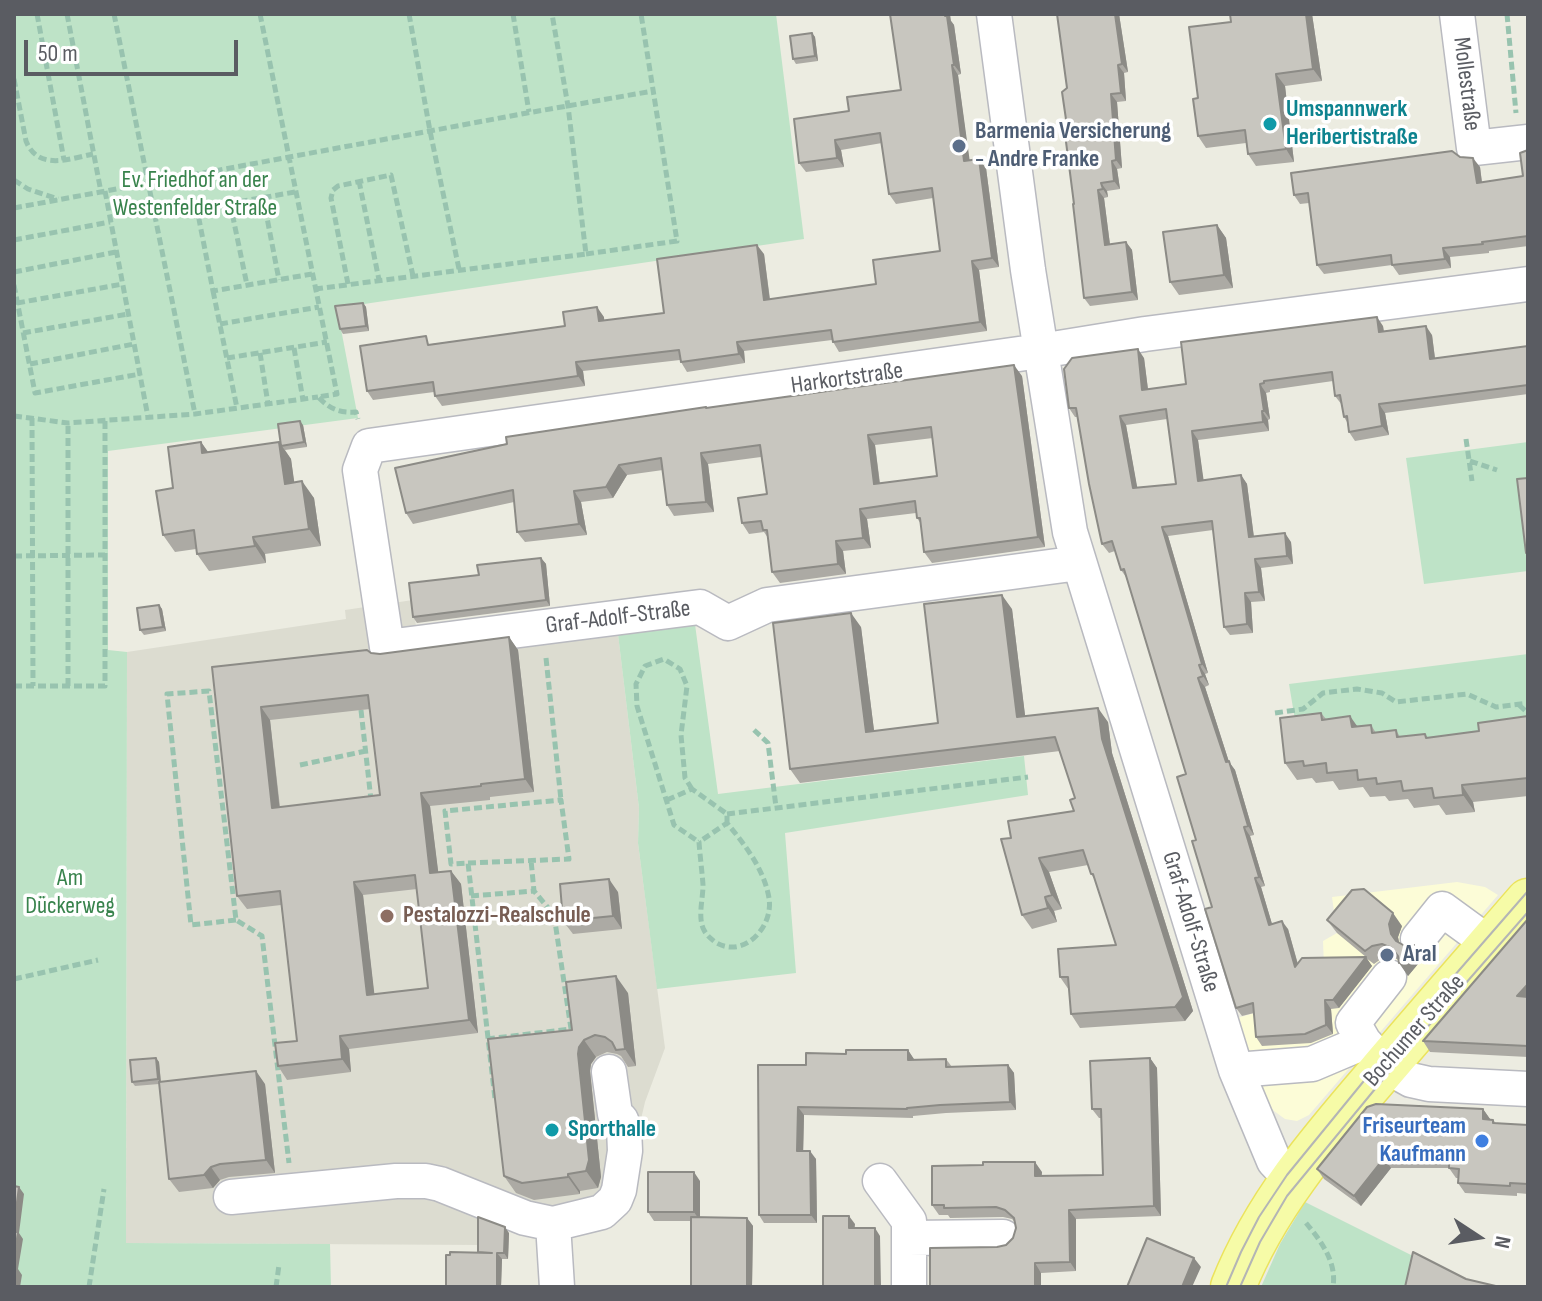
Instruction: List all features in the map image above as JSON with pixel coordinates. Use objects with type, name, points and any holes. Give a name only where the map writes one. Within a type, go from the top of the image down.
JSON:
[{"type":"main road","name":"Bochumer Straße","points":[[1233,1287],[1253,1244],[1284,1192],[1375,1054],[1490,944],[1528,901]]},
{"type":"street","name":"Graf-Adolf-Straße","points":[[994,14],[1040,351],[1070,532],[1236,1070],[1284,1192]]},
{"type":"street","name":"Mollestraße","points":[[1457,14],[1474,148],[1523,142]]},
{"type":"street","name":"Harkortstraße","points":[[369,446],[1145,334],[1528,284]]},
{"type":"street","name":"Graf-Adolf-Straße","points":[[369,446],[360,470],[387,647],[700,607],[728,623],[767,605],[1079,563]]},
{"type":"street","points":[[1418,939],[1442,909],[1490,944]]},
{"type":"street","points":[[1389,977],[1353,1023],[1375,1054],[1411,1080],[1429,1084],[1528,1089]]},
{"type":"street","points":[[1236,1070],[1312,1064],[1375,1054]]},
{"type":"street","points":[[231,1197],[396,1181],[426,1181],[525,1218],[553,1224],[602,1212],[615,1200],[619,1190],[625,1151],[624,1128],[615,1114],[609,1072]]},
{"type":"street","points":[[880,1181],[909,1221],[909,1287]]},
{"type":"street","points":[[553,1224],[557,1287]]},
{"type":"street","points":[[909,1238],[1003,1237]]},
{"type":"path","points":[[37,14],[64,160]]},
{"type":"path","points":[[67,14],[148,417]]},
{"type":"path","points":[[114,14],[195,414]]},
{"type":"path","points":[[14,416],[68,423],[105,421],[195,414],[337,394],[260,14]]},
{"type":"path","points":[[409,14],[459,269]]},
{"type":"path","points":[[513,14],[529,112]]},
{"type":"path","points":[[552,14],[568,106],[586,254]]},
{"type":"path","points":[[315,289],[677,241],[641,14]]},
{"type":"path","points":[[1507,14],[1523,142]]},
{"type":"path","points":[[14,79],[26,141],[35,155],[52,161],[93,154]]},
{"type":"path","points":[[14,208],[653,91]]},
{"type":"path","points":[[348,284],[331,198],[333,190],[338,186],[391,175],[413,276]]},
{"type":"path","points":[[14,180],[28,189],[59,199]]},
{"type":"path","points":[[359,181],[379,280]]},
{"type":"path","points":[[237,408],[197,209],[295,192]]},
{"type":"path","points":[[263,197],[279,280]]},
{"type":"path","points":[[230,203],[247,285]]},
{"type":"path","points":[[14,240],[110,222]]},
{"type":"path","points":[[14,272],[116,252]]},
{"type":"path","points":[[213,291],[312,274]]},
{"type":"path","points":[[17,303],[123,284]]},
{"type":"path","points":[[14,285],[35,393],[140,374]]},
{"type":"path","points":[[220,324],[319,307]]},
{"type":"path","points":[[23,333],[128,314]]},
{"type":"path","points":[[227,358],[327,342]]},
{"type":"path","points":[[30,364],[134,344]]},
{"type":"path","points":[[294,348],[303,400]]},
{"type":"path","points":[[260,353],[268,404]]},
{"type":"path","points":[[318,397],[326,406],[340,413],[356,412],[369,446]]},
{"type":"path","points":[[32,418],[33,686]]},
{"type":"path","points":[[14,686],[105,686],[105,421]]},
{"type":"path","points":[[68,423],[68,686]]},
{"type":"path","points":[[1466,439],[1472,481]]},
{"type":"path","points":[[1470,461],[1497,470]]},
{"type":"path","points":[[14,556],[105,555]]},
{"type":"path","points":[[542,628],[569,859],[451,864],[445,811],[561,800]]},
{"type":"path","points":[[699,842],[674,825],[637,706],[636,684],[645,666],[664,659],[680,669],[687,686],[681,735],[685,778],[692,789],[727,814],[1028,777]]},
{"type":"path","points":[[1275,713],[1303,709],[1323,693],[1357,689],[1382,693],[1396,702],[1467,694],[1496,707],[1528,703]]},
{"type":"path","points":[[236,920],[209,691],[167,694],[191,925],[236,920],[262,936],[293,1191]]},
{"type":"path","points":[[1519,704],[1528,713]]},
{"type":"path","points":[[361,710],[373,810]]},
{"type":"path","points":[[754,730],[768,743],[776,807]]},
{"type":"path","points":[[300,765],[366,751]]},
{"type":"path","points":[[667,800],[692,789]]},
{"type":"path","points":[[699,842],[704,930],[708,937],[722,946],[742,945],[760,933],[766,923],[770,899],[749,849],[727,823],[727,814]]},
{"type":"path","points":[[699,842],[727,823]]},
{"type":"path","points":[[487,1039],[571,1029],[554,915],[534,891],[531,860]]},
{"type":"path","points":[[468,863],[495,1102]]},
{"type":"path","points":[[471,896],[534,891]]},
{"type":"path","points":[[14,979],[98,960]]},
{"type":"path","points":[[89,1287],[104,1189]]},
{"type":"path","points":[[1284,1192],[1324,1245],[1335,1277],[1333,1287]]},
{"type":"path","points":[[276,1287],[279,1265]]},
{"type":"shaded area","name":"Pestalozzi-Realschule","points":[[413,600],[419,654],[618,634],[639,808],[638,843],[665,1048],[645,1102],[622,1201],[510,1212],[482,1245],[126,1243],[127,652],[346,619],[345,610]]},
{"type":"shaded area","points":[[1457,882],[1485,887],[1498,895],[1309,1115],[1297,1121],[1285,1119],[1274,1111],[1261,1096],[1234,1019],[1325,992],[1323,941],[1337,933],[1332,897]]},
{"type":"green space","name":"Ev. Friedhof an der Westenfelder Straße","points":[[14,14],[776,14],[804,239],[337,308],[358,418],[108,451],[108,650],[127,652],[126,1243],[330,1244],[331,1287],[14,1287]]},
{"type":"green space","points":[[1528,442],[1528,571],[1424,584],[1406,458]]},
{"type":"green space","points":[[694,617],[718,794],[1024,756],[1028,795],[785,833],[796,973],[657,989],[638,843],[639,808],[617,626]]},
{"type":"green space","points":[[1528,654],[1528,741],[1491,748],[1296,726],[1289,684]]},
{"type":"green space","points":[[1305,1202],[1417,1258],[1411,1287],[1261,1287],[1280,1244]]},
{"type":"building","points":[[890,14],[947,16],[964,161],[979,159],[992,258],[972,261],[980,322],[833,342],[831,330],[737,342],[739,354],[681,362],[679,350],[576,362],[578,376],[435,396],[433,382],[367,391],[360,346],[426,336],[428,345],[565,326],[563,312],[597,307],[599,321],[664,313],[657,259],[757,245],[764,300],[876,284],[873,260],[940,251],[932,188],[889,194],[880,133],[835,140],[837,158],[799,163],[794,119],[849,111],[847,97],[901,90]]},
{"type":"building","points":[[1057,14],[1115,14],[1122,64],[1118,65],[1121,93],[1111,94],[1116,160],[1112,161],[1114,181],[1101,183],[1103,189],[1098,190],[1105,245],[1126,242],[1132,292],[1084,298],[1065,134],[1068,133],[1062,92],[1067,88]]},
{"type":"building","points":[[1230,14],[1306,14],[1313,69],[1276,74],[1286,149],[1248,154],[1245,130],[1198,136],[1193,99],[1198,98],[1189,27],[1231,22]]},
{"type":"building","points":[[812,33],[815,56],[793,59],[790,36]]},
{"type":"building","points":[[1528,150],[1528,236],[1443,248],[1445,259],[1392,265],[1391,255],[1317,265],[1308,193],[1294,195],[1291,173],[1452,151],[1460,157],[1473,158],[1477,183],[1523,176],[1520,153]]},
{"type":"building","points":[[1217,225],[1224,275],[1170,282],[1163,232]]},
{"type":"building","points":[[363,303],[366,326],[340,329],[335,306]]},
{"type":"building","points":[[1377,317],[1379,332],[1426,326],[1430,359],[1528,346],[1528,385],[1379,404],[1382,426],[1349,432],[1340,395],[1335,396],[1332,372],[1264,381],[1260,384],[1263,422],[1192,431],[1198,481],[1241,475],[1249,537],[1285,533],[1287,556],[1255,559],[1259,592],[1245,593],[1247,624],[1224,627],[1212,521],[1162,527],[1202,664],[1199,665],[1203,676],[1198,678],[1226,762],[1229,761],[1248,826],[1244,827],[1269,925],[1282,921],[1295,967],[1302,958],[1366,957],[1333,1000],[1325,1000],[1326,1025],[1305,1034],[1256,1037],[1253,1003],[1236,1008],[1205,909],[1212,907],[1177,777],[1186,774],[1124,569],[1121,570],[1112,541],[1102,544],[1076,408],[1069,408],[1064,369],[1072,358],[1138,349],[1142,390],[1186,384],[1181,342]],"holes":[[[1166,409],[1176,484],[1133,488],[1120,416]]]},
{"type":"building","points":[[1014,365],[1038,537],[924,552],[915,501],[860,509],[863,538],[836,541],[838,564],[772,572],[767,530],[763,530],[761,521],[742,523],[738,498],[767,494],[760,445],[701,453],[706,502],[667,505],[661,458],[619,465],[606,487],[574,491],[579,524],[517,532],[513,490],[406,513],[395,468],[507,444],[506,437]],"holes":[[[931,427],[937,476],[874,484],[868,435]]]},
{"type":"building","points":[[300,421],[304,442],[281,446],[278,424]]},
{"type":"building","points":[[201,442],[202,453],[279,442],[285,484],[302,481],[309,529],[253,537],[255,546],[197,554],[194,530],[163,535],[156,491],[173,488],[168,447]]},
{"type":"building","points":[[1528,478],[1528,553],[1526,553],[1517,479]]},
{"type":"building","points":[[541,558],[546,600],[413,617],[409,583],[479,575],[477,565]]},
{"type":"building","points":[[1002,595],[1017,717],[1098,708],[1102,739],[1183,997],[1175,1007],[1071,1014],[1068,977],[1060,977],[1058,949],[1116,945],[1083,850],[1039,858],[1052,895],[1045,897],[1048,908],[1022,915],[1001,839],[1011,838],[1008,821],[1074,811],[1070,800],[1075,798],[1055,737],[790,769],[773,623],[851,613],[866,732],[938,723],[924,604]]},
{"type":"building","points":[[159,605],[163,627],[140,630],[137,608]]},
{"type":"building","points":[[509,637],[525,779],[421,793],[430,873],[451,871],[469,1020],[340,1036],[342,1059],[278,1066],[275,1043],[297,1041],[280,891],[237,896],[212,667],[367,650],[380,654]],"holes":[[[368,695],[380,795],[272,808],[261,707]],[[415,875],[428,988],[367,995],[354,882]]]},
{"type":"building","points":[[1321,713],[1322,720],[1350,716],[1352,727],[1371,725],[1372,733],[1396,730],[1397,737],[1425,734],[1426,738],[1479,731],[1478,723],[1528,716],[1528,778],[1462,785],[1463,795],[1434,798],[1432,788],[1403,791],[1401,781],[1377,784],[1376,778],[1358,780],[1357,770],[1327,773],[1326,763],[1304,766],[1303,761],[1285,763],[1280,718]]},
{"type":"building","points":[[609,879],[613,916],[563,921],[560,884]]},
{"type":"building","points":[[1364,889],[1393,913],[1389,924],[1396,941],[1405,946],[1414,945],[1399,963],[1392,948],[1382,944],[1365,951],[1327,920],[1352,890]]},
{"type":"building","points":[[1528,919],[1528,984],[1517,996],[1528,997],[1528,1046],[1423,1041]]},
{"type":"building","name":"Sporthalle","points":[[616,976],[625,1049],[616,1050],[605,1037],[595,1035],[584,1040],[579,1047],[589,1160],[586,1171],[568,1174],[568,1177],[522,1183],[504,1176],[488,1039],[572,1030],[566,982]]},
{"type":"building","points":[[846,1050],[908,1050],[908,1060],[946,1059],[946,1067],[1008,1065],[1010,1102],[907,1109],[798,1107],[797,1151],[810,1151],[811,1215],[759,1215],[758,1065],[806,1065],[806,1053],[846,1054]]},
{"type":"building","points":[[156,1058],[158,1079],[132,1082],[130,1060]]},
{"type":"building","points":[[1150,1058],[1154,1206],[1069,1210],[1070,1262],[1035,1263],[1035,1287],[930,1287],[930,1248],[1006,1245],[1013,1238],[1016,1228],[1014,1218],[996,1207],[944,1208],[944,1205],[932,1205],[932,1166],[1035,1162],[1035,1176],[1103,1175],[1101,1109],[1092,1109],[1090,1061]]},
{"type":"building","points":[[256,1071],[266,1160],[220,1164],[211,1167],[204,1175],[169,1179],[159,1082]]},
{"type":"building","points":[[1376,1104],[1483,1109],[1483,1119],[1493,1120],[1493,1123],[1528,1125],[1528,1184],[1458,1183],[1459,1169],[1449,1168],[1449,1158],[1384,1158],[1354,1196],[1317,1169],[1367,1107]]},
{"type":"building","points":[[648,1172],[694,1172],[694,1212],[648,1212]]},
{"type":"building","points":[[14,1186],[19,1187],[14,1225]]},
{"type":"building","points":[[823,1216],[849,1216],[849,1228],[875,1228],[875,1287],[823,1287]]},
{"type":"building","points":[[478,1217],[505,1227],[504,1253],[497,1253],[497,1287],[446,1287],[446,1255],[450,1252],[492,1253],[478,1252]]},
{"type":"building","points":[[691,1217],[747,1218],[747,1287],[691,1287]]},
{"type":"building","points":[[14,1232],[18,1232],[14,1258]]},
{"type":"building","points":[[1147,1238],[1194,1258],[1182,1287],[1127,1287]]},
{"type":"building","points":[[1413,1252],[1466,1279],[1500,1287],[1405,1287]]},
{"type":"tram line","points":[[1226,1287],[1259,1217],[1287,1175],[1381,1060],[1528,891]]},
{"type":"tram line","points":[[1240,1287],[1260,1242],[1287,1196],[1403,1055],[1528,912]]},
{"type":"place","name":"Umspannwerk Heribertistraße","points":[[1270,124]]},
{"type":"place","name":"Barmenia Versicherung - Andre Franke","points":[[959,146]]},
{"type":"place","name":"Pestalozzi-Realschule","points":[[387,916]]},
{"type":"place","name":"Aral","points":[[1387,955]]},
{"type":"place","name":"Sporthalle","points":[[552,1130]]},
{"type":"place","name":"Friseurteam Kaufmann","points":[[1482,1141]]},
{"type":"park label","name":"Am Dückerweg","points":[[70,893]]}]
